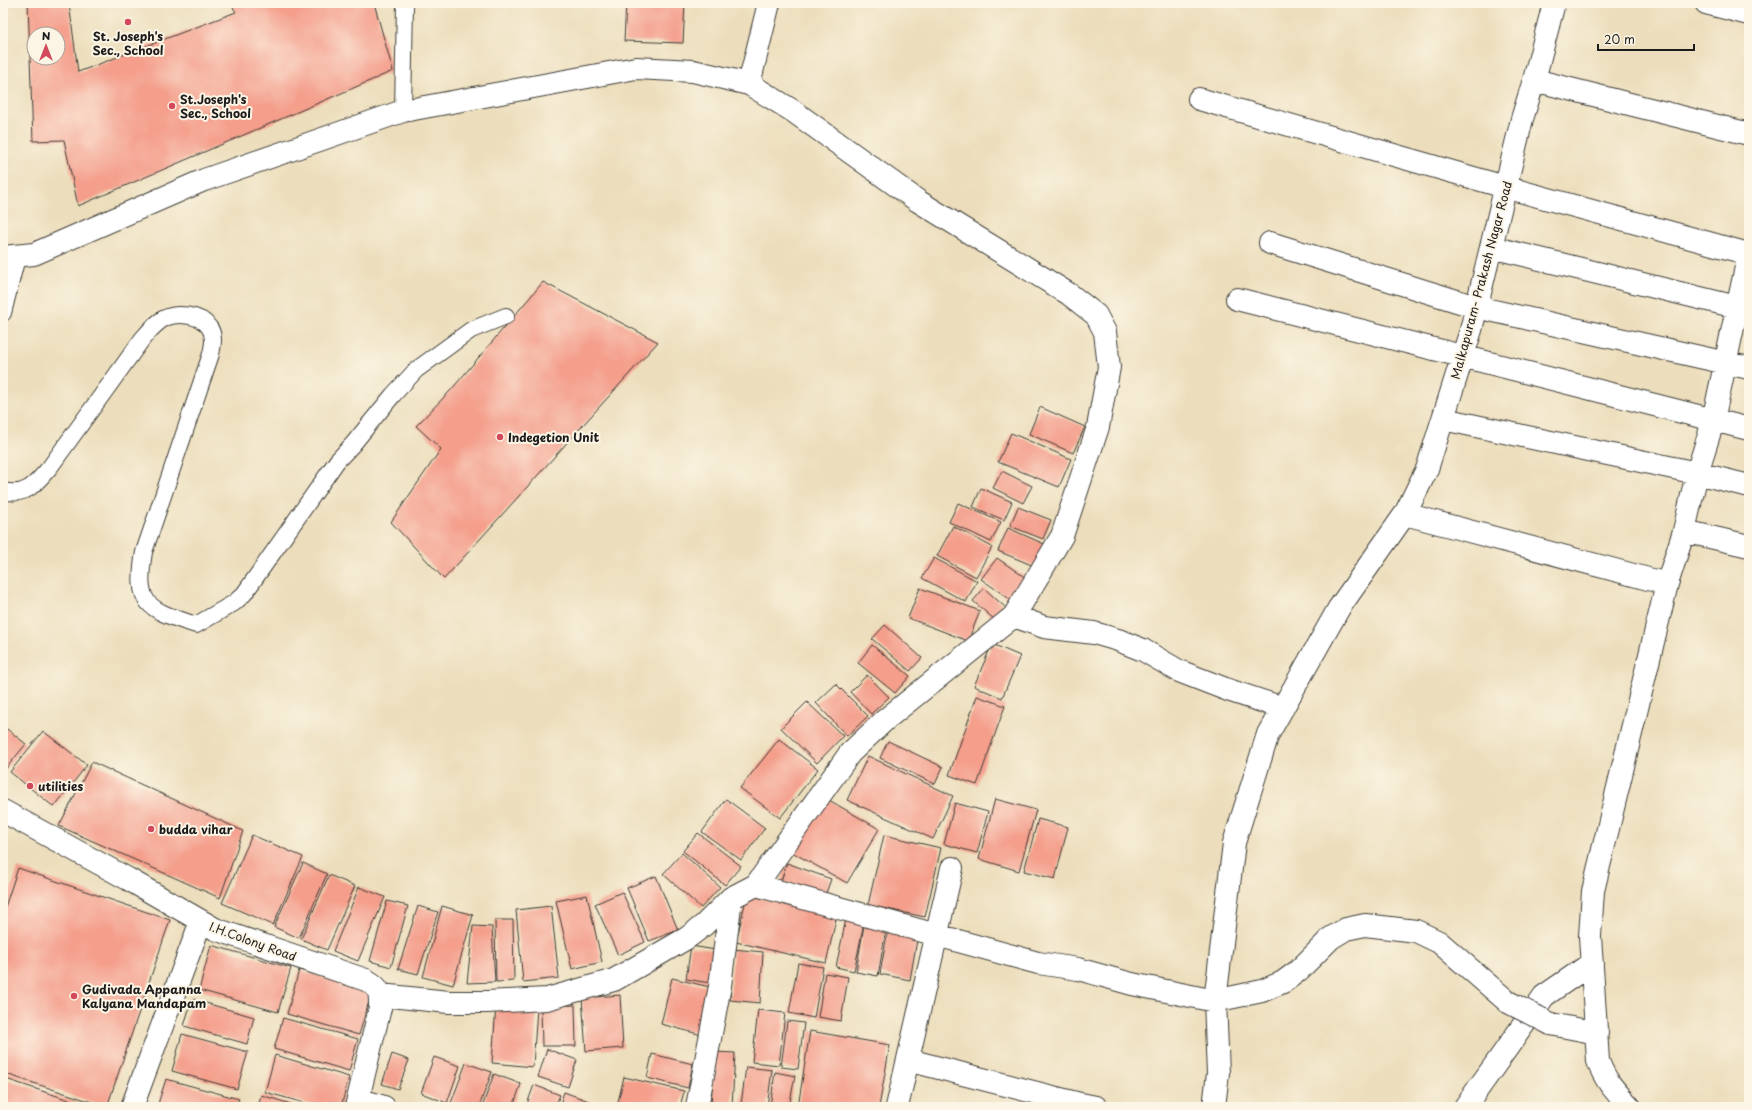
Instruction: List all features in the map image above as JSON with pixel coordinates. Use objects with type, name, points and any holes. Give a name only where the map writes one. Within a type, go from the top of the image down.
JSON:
[{"type":"street","points":[[749,84],[769,3]]},
{"type":"street","name":"Malkapuram- Prakash Nagar Road","points":[[1214,1107],[1218,1073],[1215,1001],[1234,843],[1268,734],[1339,608],[1405,514],[1427,469],[1444,419],[1476,307],[1522,119],[1554,3]]},
{"type":"street","points":[[1706,3],[1749,14]]},
{"type":"street","points":[[10,257],[34,254],[48,249],[204,180],[403,111],[636,68],[693,71],[749,84],[793,111],[918,201],[1069,294],[1096,315],[1105,332],[1109,367],[1098,427],[1062,536],[1014,616],[885,720],[850,753],[756,885],[731,898],[704,925],[687,938],[614,980],[580,991],[547,999],[449,1002],[380,995],[380,1008],[357,1103],[384,1107]]},
{"type":"street","points":[[1534,80],[1749,134]]},
{"type":"street","points":[[1198,99],[1505,187],[1749,253],[1743,309],[1726,362],[1714,420],[1697,473],[1684,531],[1666,584],[1592,891],[1590,936],[1598,1061],[1603,1075],[1612,1088],[1630,1107]]},
{"type":"street","points":[[1270,243],[1476,307],[1749,368]]},
{"type":"street","points":[[1491,247],[1743,309]]},
{"type":"street","points":[[1237,299],[1749,429]]},
{"type":"street","points":[[1444,419],[1697,473],[1749,486]]},
{"type":"street","points":[[1405,514],[1666,584]]},
{"type":"street","points":[[1684,531],[1749,546]]},
{"type":"street","points":[[1014,616],[1044,627],[1094,633],[1118,640],[1143,650],[1179,671],[1228,690],[1283,708]]},
{"type":"street","name":"I.H.Colony Road","points":[[3,813],[128,879],[215,929],[366,980],[375,985],[380,995]]},
{"type":"street","points":[[897,1107],[952,868]]},
{"type":"street","points":[[756,885],[1038,963],[1078,968],[1132,984],[1215,1001],[1262,991],[1283,982],[1298,971],[1331,938],[1346,929],[1365,925],[1416,931],[1439,942],[1508,1002],[1551,1024],[1597,1033]]},
{"type":"street","points":[[697,1107],[720,986],[731,898]]},
{"type":"street","points":[[132,1107],[201,921]]},
{"type":"street","points":[[1465,1107],[1544,996],[1592,963]]},
{"type":"street","points":[[908,1060],[1096,1107]]},
{"type":"lane","points":[[403,111],[405,3]]},
{"type":"lane","points":[[3,313],[10,257]]},
{"type":"lane","points":[[3,491],[14,494],[33,486],[50,467],[153,326],[164,318],[178,314],[199,319],[209,327],[214,340],[211,354],[144,552],[140,572],[146,601],[154,610],[196,625],[234,603],[244,594],[337,461],[416,370],[471,330],[506,316]]},
{"type":"building","name":"St.Joseph's Sec., School","points":[[28,3],[69,3],[78,72],[236,12],[230,3],[374,3],[393,71],[78,206],[64,140],[33,141],[30,66],[66,66],[66,26],[29,26]]},
{"type":"building","points":[[626,3],[685,3],[683,43],[624,41]]},
{"type":"building","name":"Indegetion Unit","points":[[543,282],[658,342],[444,579],[391,522],[441,449],[416,426],[451,390]]},
{"type":"building","points":[[1040,407],[1085,427],[1073,453],[1029,434]]},
{"type":"building","points":[[1011,433],[1071,459],[1059,487],[998,462]]},
{"type":"building","points":[[1002,471],[1032,486],[1023,503],[993,488]]},
{"type":"building","points":[[981,488],[1012,502],[1004,520],[973,507]]},
{"type":"building","points":[[958,503],[1001,522],[991,542],[949,522]]},
{"type":"building","points":[[1018,507],[1051,520],[1043,539],[1010,526]]},
{"type":"building","points":[[953,526],[992,547],[976,577],[937,556]]},
{"type":"building","points":[[1008,528],[1051,547],[1041,569],[998,551]]},
{"type":"building","points":[[934,558],[977,581],[966,602],[922,578]]},
{"type":"building","points":[[997,558],[1026,578],[1011,600],[981,579]]},
{"type":"building","points":[[920,588],[980,611],[968,641],[908,618]]},
{"type":"building","points":[[984,588],[1006,608],[995,620],[973,601]]},
{"type":"building","points":[[885,625],[922,658],[910,671],[872,639]]},
{"type":"building","points":[[992,644],[1020,656],[1002,698],[974,686]]},
{"type":"building","points":[[872,645],[910,676],[895,693],[858,663]]},
{"type":"building","points":[[867,675],[889,697],[871,714],[850,692]]},
{"type":"building","points":[[836,684],[868,716],[847,736],[816,703]]},
{"type":"building","points":[[977,696],[1005,706],[977,785],[949,775]]},
{"type":"building","points":[[807,702],[843,736],[817,763],[781,728]]},
{"type":"building","points":[[3,726],[26,744],[3,772]]},
{"type":"building","points":[[43,731],[87,765],[54,807],[10,772]]},
{"type":"building","points":[[779,739],[818,769],[780,818],[740,788]]},
{"type":"building","points":[[888,741],[943,767],[935,784],[880,758]]},
{"type":"building","points":[[868,756],[953,796],[933,839],[847,800]]},
{"type":"building","name":"budda vihar","points":[[92,762],[243,831],[220,898],[59,826]]},
{"type":"building","points":[[822,796],[879,829],[847,883],[790,851]]},
{"type":"building","points":[[726,799],[765,828],[741,860],[702,832]]},
{"type":"building","points":[[995,799],[1036,810],[1019,871],[979,859]]},
{"type":"building","points":[[955,803],[988,812],[977,853],[944,844]]},
{"type":"building","points":[[1038,819],[1068,827],[1055,879],[1024,871]]},
{"type":"building","points":[[698,833],[741,866],[725,885],[683,851]]},
{"type":"building","points":[[252,835],[303,857],[273,925],[222,903]]},
{"type":"building","points":[[884,835],[941,848],[925,917],[868,905]]},
{"type":"building","points":[[682,853],[720,887],[701,908],[663,874]]},
{"type":"building","points":[[303,863],[327,874],[299,938],[274,927]]},
{"type":"building","points":[[787,863],[831,879],[825,896],[781,881]]},
{"type":"building","name":"Gudivada Appanna Kalyana Mandapam","points":[[18,868],[170,920],[107,1107],[3,1073],[3,913]]},
{"type":"building","points":[[329,875],[355,886],[327,950],[301,939]]},
{"type":"building","points":[[656,876],[678,930],[649,941],[627,888]]},
{"type":"building","points":[[359,887],[385,897],[358,961],[333,951]]},
{"type":"building","points":[[622,892],[645,942],[618,955],[595,904]]},
{"type":"building","points":[[587,895],[602,962],[572,969],[556,901]]},
{"type":"building","points":[[747,895],[837,915],[826,963],[736,942]]},
{"type":"building","points":[[387,901],[408,906],[391,967],[370,961]]},
{"type":"building","points":[[418,906],[438,912],[418,974],[398,969]]},
{"type":"building","points":[[442,906],[473,915],[453,985],[423,977]]},
{"type":"building","points":[[551,906],[559,978],[523,982],[516,910]]},
{"type":"building","points":[[846,919],[864,923],[854,971],[836,967]]},
{"type":"building","points":[[495,920],[513,920],[514,981],[496,982]]},
{"type":"building","points":[[864,925],[886,929],[878,976],[856,972]]},
{"type":"building","points":[[473,926],[492,927],[495,982],[467,983]]},
{"type":"building","points":[[888,929],[918,934],[910,980],[880,974]]},
{"type":"building","points":[[211,945],[291,968],[278,1012],[199,990]]},
{"type":"building","points":[[691,946],[722,951],[716,984],[686,979]]},
{"type":"building","points":[[733,949],[763,952],[760,1003],[730,1000]]},
{"type":"building","points":[[798,963],[823,967],[814,1018],[789,1013]]},
{"type":"building","points":[[299,970],[372,991],[359,1035],[287,1014]]},
{"type":"building","points":[[825,973],[848,977],[841,1021],[818,1017]]},
{"type":"building","points":[[672,978],[714,988],[702,1035],[661,1024]]},
{"type":"building","points":[[620,995],[623,1048],[586,1051],[582,998]]},
{"type":"building","points":[[192,999],[254,1017],[247,1044],[184,1026]]},
{"type":"building","points":[[496,1005],[537,1008],[533,1067],[492,1063]]},
{"type":"building","points":[[575,1005],[576,1046],[542,1046],[541,1006]]},
{"type":"building","points":[[758,1010],[785,1013],[779,1065],[752,1062]]},
{"type":"building","points":[[283,1018],[358,1039],[349,1071],[274,1049]]},
{"type":"building","points":[[787,1021],[804,1023],[798,1069],[781,1067]]},
{"type":"building","points":[[810,1031],[890,1045],[879,1107],[798,1107]]},
{"type":"building","points":[[182,1034],[248,1052],[237,1089],[172,1071]]},
{"type":"building","points":[[547,1049],[577,1060],[568,1087],[538,1077]]},
{"type":"building","points":[[714,1052],[735,1053],[732,1107],[711,1106]]},
{"type":"building","points":[[392,1054],[409,1060],[398,1089],[382,1084]]},
{"type":"building","points":[[652,1054],[693,1064],[688,1088],[647,1078]]},
{"type":"building","points":[[275,1055],[349,1077],[341,1107],[319,1107],[265,1092]]},
{"type":"building","points":[[434,1057],[460,1066],[447,1103],[421,1093]]},
{"type":"building","points":[[466,1063],[492,1072],[479,1107],[461,1107],[451,1103]]},
{"type":"building","points":[[746,1067],[772,1070],[767,1107],[741,1105]]},
{"type":"building","points":[[775,1072],[795,1076],[789,1107],[770,1107]]},
{"type":"building","points":[[494,1074],[521,1084],[513,1107],[482,1107]]},
{"type":"building","points":[[624,1077],[684,1091],[680,1107],[639,1107],[618,1102]]},
{"type":"building","points":[[3,1078],[90,1107],[3,1107]]},
{"type":"building","points":[[166,1079],[239,1099],[236,1107],[157,1107]]},
{"type":"building","points":[[534,1085],[560,1095],[555,1107],[526,1107]]},
{"type":"building","points":[[564,1092],[605,1107],[559,1107]]},
{"type":"building","points":[[261,1095],[301,1107],[258,1107]]},
{"type":"place","name":"St. Joseph's Sec., School","points":[[128,22]]},
{"type":"place","name":"St.Joseph's Sec., School","points":[[172,106]]},
{"type":"place","name":"Indegetion Unit","points":[[500,437]]},
{"type":"place","name":"utilities","points":[[30,786]]},
{"type":"place","name":"budda vihar","points":[[151,829]]},
{"type":"place","name":"Gudivada Appanna Kalyana Mandapam","points":[[74,996]]}]
